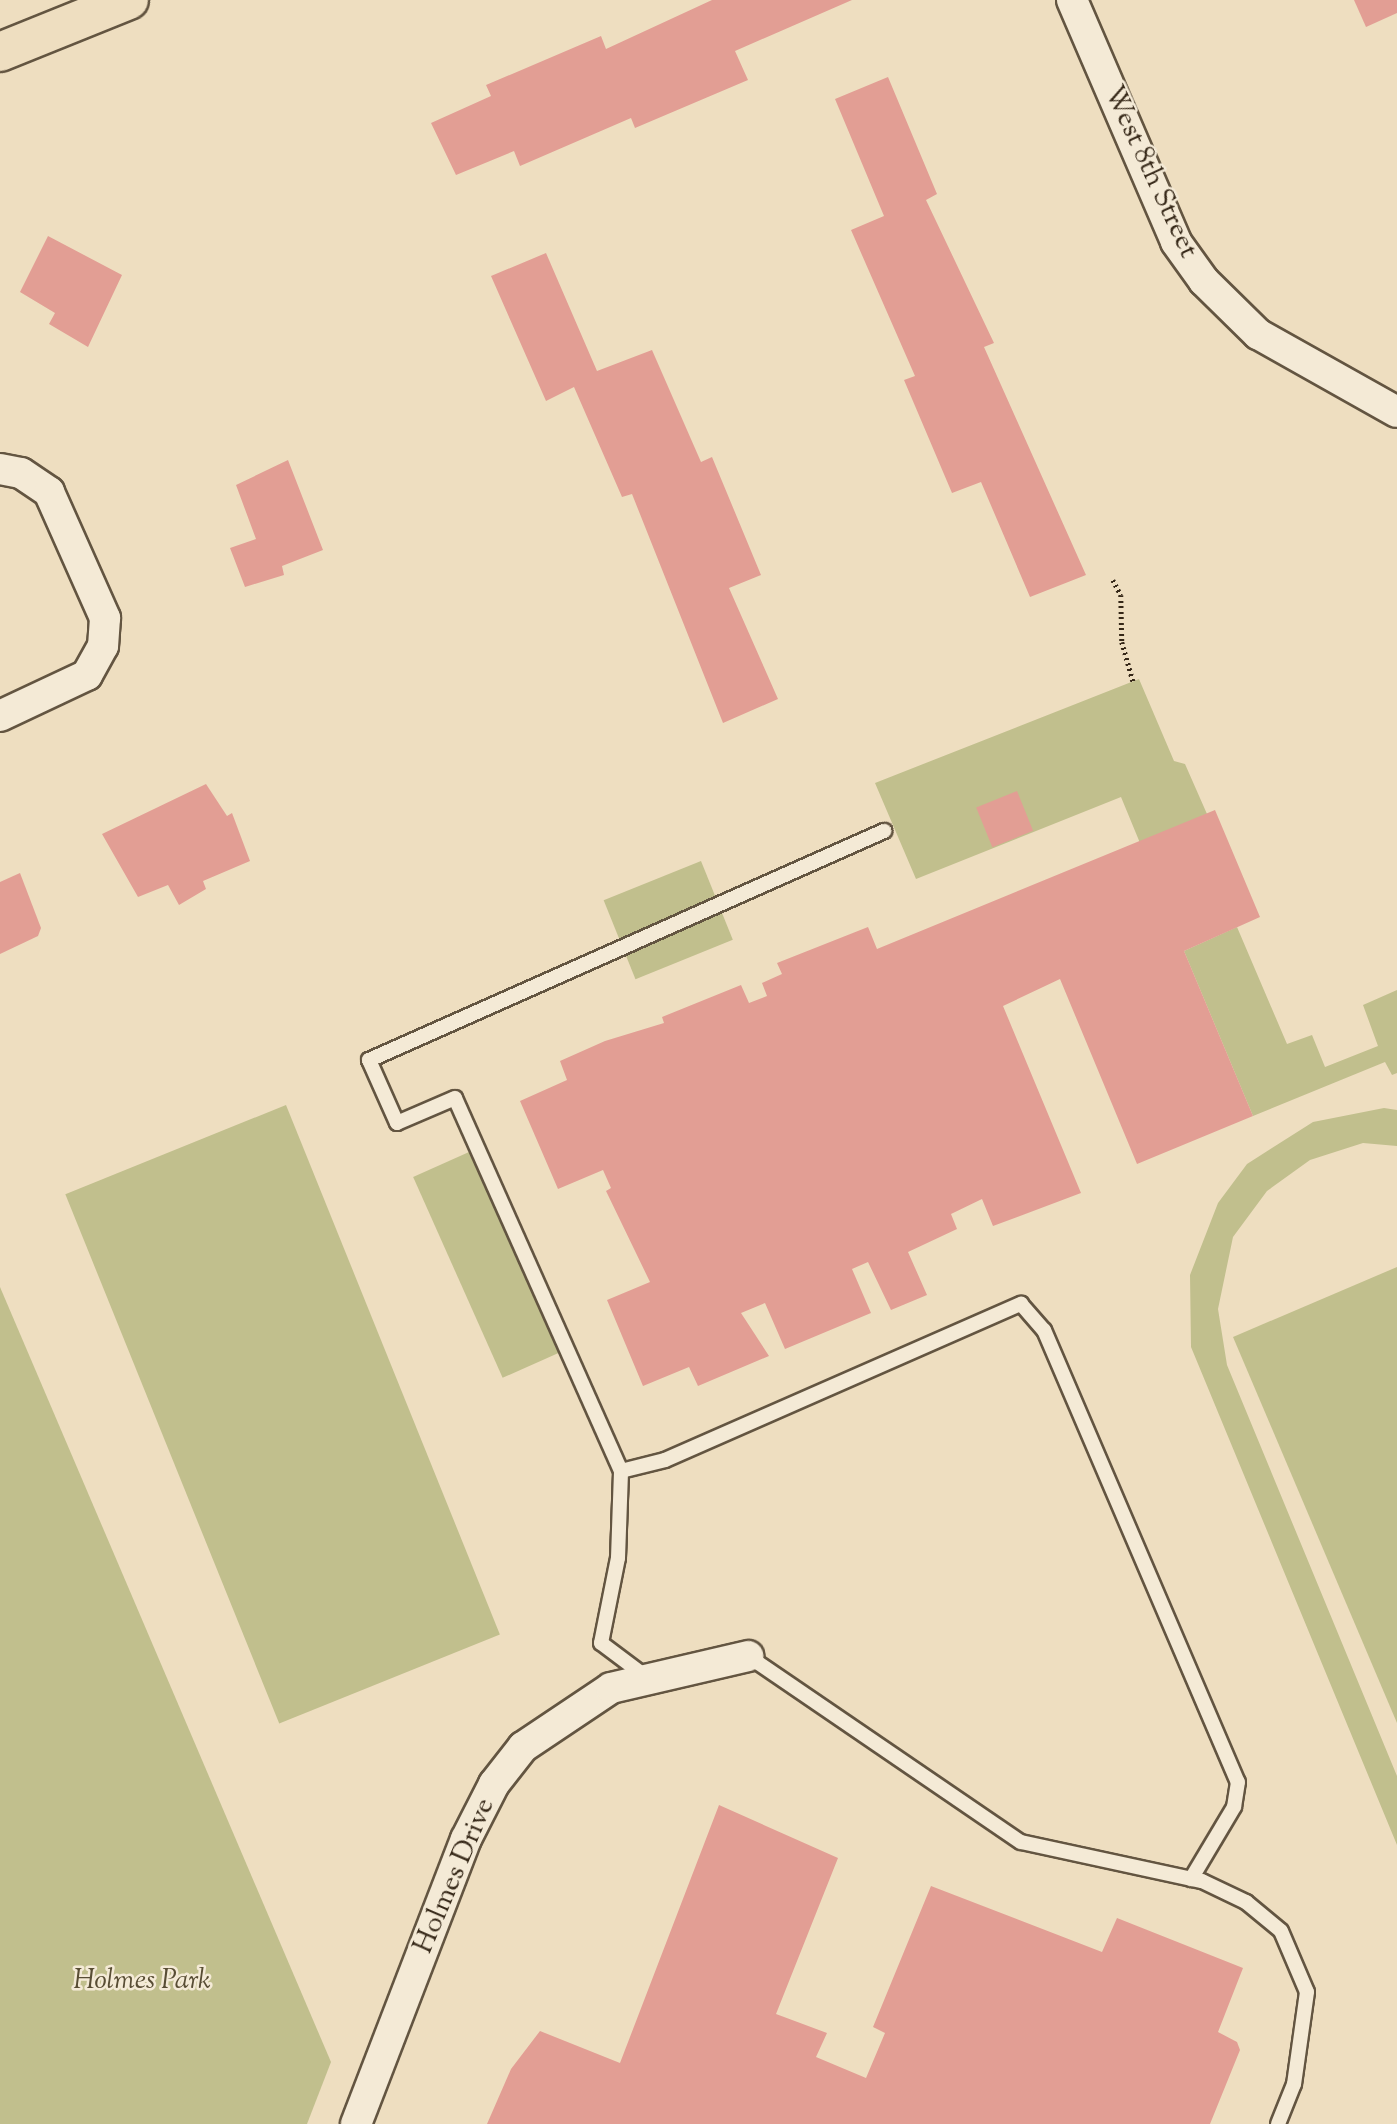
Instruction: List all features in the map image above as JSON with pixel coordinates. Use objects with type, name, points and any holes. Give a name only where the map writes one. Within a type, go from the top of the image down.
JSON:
[{"type":"main road","points":[[0,52],[129,0]]},
{"type":"street","name":"West 8th Street","points":[[1072,0],[1176,242],[1204,281],[1258,334],[1397,412]]},
{"type":"street","points":[[0,469],[21,473],[49,492],[104,618],[103,646],[87,675],[3,707]]},
{"type":"street","name":"Holmes Drive","points":[[356,2124],[466,1839],[494,1784],[553,1721],[611,1689],[748,1656]]},
{"type":"lane","points":[[650,1679],[601,1643],[618,1558],[621,1471],[455,1097],[397,1123],[369,1060],[884,831]]},
{"type":"lane","points":[[621,1471],[746,1426],[1021,1304],[1044,1330],[1238,1782],[1234,1807],[1191,1879]]},
{"type":"lane","points":[[748,1656],[1021,1842],[1191,1879],[1246,1902],[1281,1931],[1307,1992],[1294,2084],[1278,2124]]},
{"type":"path","points":[[1113,580],[1121,595],[1122,642],[1133,681]]},
{"type":"green space","points":[[1139,679],[1174,761],[1185,764],[1207,814],[1140,843],[1121,797],[916,879],[875,783]]},
{"type":"green space","points":[[701,861],[733,940],[635,979],[604,900]]},
{"type":"green space","points":[[1237,927],[1287,1044],[1312,1035],[1325,1067],[1378,1046],[1363,1005],[1397,990],[1397,1073],[1392,1075],[1385,1062],[1253,1116],[1184,951]]},
{"type":"green space","points":[[286,1105],[500,1634],[279,1724],[65,1194]]},
{"type":"green space","points":[[1384,1108],[1397,1110],[1397,1146],[1363,1143],[1310,1160],[1267,1191],[1233,1237],[1218,1309],[1227,1365],[1397,1776],[1397,1845],[1191,1347],[1190,1275],[1218,1203],[1247,1164],[1313,1122]]},
{"type":"green space","points":[[478,1148],[567,1349],[503,1378],[413,1177]]},
{"type":"green space","points":[[1397,1267],[1397,1723],[1233,1337]]},
{"type":"green space","name":"Holmes Park","points":[[0,1287],[331,2062],[307,2124],[0,2124]]},
{"type":"building","points":[[712,0],[852,0],[735,51],[748,80],[635,128],[631,118],[520,166],[514,151],[456,175],[431,123],[491,96],[486,85],[601,36],[606,49]]},
{"type":"building","points":[[1354,0],[1397,0],[1397,13],[1366,27]]},
{"type":"building","points":[[888,77],[937,194],[926,200],[994,343],[984,347],[1086,575],[1030,597],[981,482],[952,493],[904,380],[915,376],[851,230],[884,216],[835,99]]},
{"type":"building","points":[[48,236],[122,275],[88,347],[49,324],[55,313],[20,292]]},
{"type":"building","points":[[546,253],[597,371],[652,350],[701,462],[712,457],[761,575],[729,588],[778,699],[723,723],[632,494],[622,497],[574,387],[546,401],[491,276]]},
{"type":"building","points":[[288,460],[323,550],[282,566],[284,575],[245,587],[230,548],[256,539],[236,485]]},
{"type":"building","points":[[206,784],[227,816],[232,813],[250,861],[203,881],[206,889],[179,905],[168,885],[138,897],[102,834]]},
{"type":"building","points":[[1017,791],[1033,831],[992,847],[976,807]]},
{"type":"building","points":[[1215,810],[1260,917],[1184,951],[1253,1116],[1137,1164],[1060,979],[1003,1006],[1081,1193],[993,1226],[982,1199],[951,1214],[957,1229],[908,1252],[927,1295],[891,1310],[868,1262],[852,1269],[871,1313],[785,1349],[765,1303],[741,1313],[769,1356],[698,1386],[689,1367],[643,1386],[607,1300],[650,1282],[606,1191],[611,1188],[603,1170],[558,1189],[520,1101],[567,1080],[560,1061],[605,1041],[664,1023],[662,1017],[741,985],[749,1003],[767,996],[762,983],[782,974],[777,963],[868,927],[877,949]]},
{"type":"building","points":[[20,873],[41,928],[38,936],[0,954],[0,882]]},
{"type":"building","points":[[719,1805],[838,1858],[776,2014],[827,2033],[816,2057],[866,2078],[885,2033],[873,2027],[931,1886],[1102,1952],[1117,1918],[1243,1968],[1218,2032],[1237,2042],[1240,2050],[1210,2124],[487,2124],[511,2069],[540,2031],[620,2063]]}]
